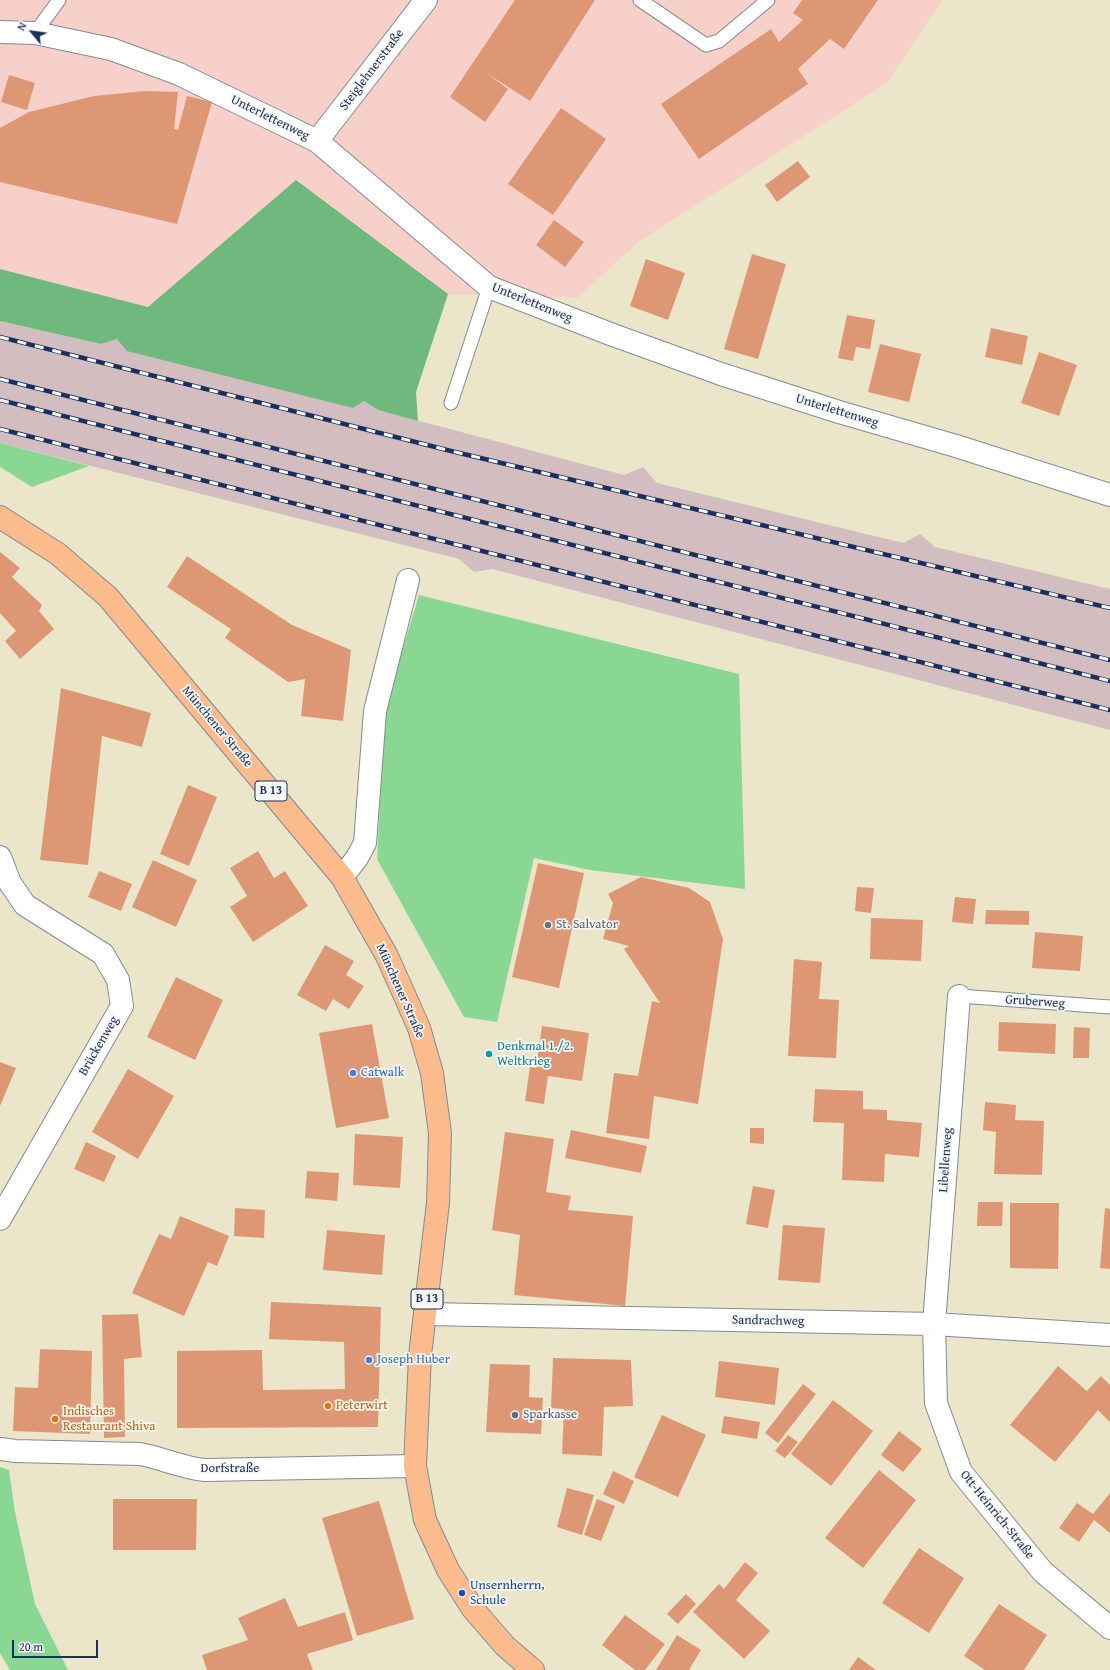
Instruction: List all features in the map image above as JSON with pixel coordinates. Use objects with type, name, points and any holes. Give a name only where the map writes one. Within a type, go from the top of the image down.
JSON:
[{"type":"main road","name":"Münchener Straße","points":[[0,516],[58,554],[108,596],[342,877],[387,956],[419,1028],[432,1073],[440,1133],[438,1203],[420,1355],[415,1466],[425,1520],[448,1570],[473,1609],[505,1646],[533,1670]]},
{"type":"street","name":"Steiglehnerstraße","points":[[317,141],[426,0]]},
{"type":"street","name":"Unterlettenweg","points":[[0,32],[35,32],[111,50],[179,74],[317,141],[489,287],[612,335],[721,374],[839,412],[956,446],[1110,495]]},
{"type":"street","points":[[342,877],[357,858],[365,843],[375,711],[408,580]]},
{"type":"street","name":"Brückenweg","points":[[0,857],[10,883],[25,905],[103,954],[118,980],[122,1006],[0,1219]]},
{"type":"street","name":"Libellenweg","points":[[934,1324],[959,996]]},
{"type":"street","name":"Sandrachweg","points":[[426,1314],[934,1324],[1110,1335]]},
{"type":"street","name":"Ott-Heinrich-Straße","points":[[934,1324],[936,1403],[961,1472],[1043,1572],[1110,1628]]},
{"type":"street","name":"Dorfstraße","points":[[0,1449],[15,1451],[140,1454],[158,1457],[192,1468],[205,1470],[415,1466]]},
{"type":"lane","points":[[35,32],[59,0]]},
{"type":"lane","points":[[640,0],[706,45],[719,41],[768,0]]},
{"type":"lane","points":[[451,403],[489,287]]},
{"type":"lane","name":"Gruberweg","points":[[959,996],[1110,1007]]},
{"type":"shaded area","points":[[0,0],[942,0],[887,83],[640,241],[577,298],[448,294],[296,180],[148,307],[0,269]]},
{"type":"shaded area","points":[[0,321],[101,344],[117,339],[364,401],[378,410],[624,475],[643,467],[657,483],[903,543],[920,534],[935,547],[1110,589],[1110,730],[492,569],[474,572],[459,559],[0,443]]},
{"type":"green space","points":[[296,180],[448,294],[416,392],[418,421],[378,410],[364,401],[353,408],[127,351],[117,339],[101,344],[0,321],[0,269],[148,307]]},
{"type":"green space","points":[[0,443],[89,466],[32,487],[0,467]]},
{"type":"green space","points":[[419,595],[739,674],[745,889],[590,870],[534,858],[497,1022],[464,1017],[377,859],[385,710]]},
{"type":"green space","points":[[0,1467],[9,1470],[15,1512],[35,1604],[68,1670],[10,1670],[0,1653]]},
{"type":"building","points":[[515,0],[595,0],[530,101],[485,72],[508,89],[485,122],[450,97]]},
{"type":"building","points":[[802,0],[878,0],[844,49],[830,39],[798,69],[808,84],[699,159],[661,104],[771,29],[779,42],[803,20],[793,13]]},
{"type":"building","points":[[9,75],[35,83],[27,110],[1,102]]},
{"type":"building","points":[[145,91],[178,92],[174,129],[185,132],[178,130],[187,96],[212,102],[177,224],[0,182],[0,128],[29,112],[94,96]]},
{"type":"building","points":[[561,108],[606,139],[553,215],[508,184]]},
{"type":"building","points":[[798,161],[810,177],[777,202],[765,185]]},
{"type":"building","points":[[554,220],[584,242],[565,267],[536,245]]},
{"type":"building","points":[[752,254],[786,264],[758,359],[724,349]]},
{"type":"building","points":[[646,259],[685,273],[668,320],[630,306]]},
{"type":"building","points":[[847,315],[875,320],[870,349],[856,347],[853,361],[838,358]]},
{"type":"building","points":[[991,328],[1028,336],[1022,365],[985,357]]},
{"type":"building","points":[[880,344],[921,354],[909,402],[868,392]]},
{"type":"building","points":[[1039,352],[1077,365],[1059,416],[1021,403]]},
{"type":"building","points":[[0,552],[20,568],[12,577],[42,605],[39,611],[54,629],[20,659],[5,641],[16,631],[0,613]]},
{"type":"building","points":[[187,556],[292,625],[351,650],[343,721],[301,716],[305,679],[288,682],[225,638],[231,629],[167,587]]},
{"type":"building","points":[[61,688],[151,713],[142,747],[102,736],[88,865],[40,860]]},
{"type":"building","points":[[188,785],[217,797],[189,866],[160,854]]},
{"type":"building","points":[[258,851],[274,878],[285,871],[308,906],[253,942],[230,907],[247,896],[230,868]]},
{"type":"building","points":[[153,860],[197,880],[176,927],[132,907]]},
{"type":"building","name":"St. Salvator","points":[[538,863],[584,873],[559,988],[512,977]]},
{"type":"building","points":[[99,871],[132,884],[121,911],[88,897]]},
{"type":"building","points":[[641,877],[689,888],[710,902],[723,939],[698,1104],[654,1096],[649,1139],[606,1133],[614,1073],[638,1076],[652,1001],[660,1003],[624,949],[629,946],[603,939],[613,903],[608,894]]},
{"type":"building","points":[[857,887],[874,888],[871,913],[855,911]]},
{"type":"building","points":[[955,897],[976,899],[973,924],[952,922]]},
{"type":"building","points":[[986,910],[1029,911],[1029,925],[985,924]]},
{"type":"building","points":[[871,918],[923,920],[921,961],[870,959]]},
{"type":"building","points":[[1035,932],[1083,936],[1080,971],[1032,968]]},
{"type":"building","points":[[325,945],[354,961],[346,975],[364,986],[349,1009],[333,999],[326,1011],[297,995]]},
{"type":"building","points":[[794,959],[822,962],[819,999],[839,1000],[836,1058],[788,1056]]},
{"type":"building","points":[[176,977],[223,1000],[195,1060],[147,1037]]},
{"type":"building","points":[[999,1022],[1056,1024],[1055,1054],[998,1051]]},
{"type":"building","points":[[372,1024],[389,1118],[336,1128],[319,1033]]},
{"type":"building","points":[[542,1026],[589,1033],[582,1081],[548,1076],[544,1104],[525,1101],[530,1067],[536,1068]]},
{"type":"building","points":[[1074,1027],[1090,1028],[1089,1058],[1073,1058]]},
{"type":"building","points":[[0,1062],[16,1068],[0,1106]]},
{"type":"building","points":[[128,1069],[174,1096],[138,1159],[92,1132]]},
{"type":"building","points":[[815,1089],[863,1091],[863,1109],[887,1110],[887,1120],[922,1123],[919,1157],[885,1154],[884,1182],[842,1180],[844,1123],[813,1122]]},
{"type":"building","points":[[985,1102],[1016,1105],[1015,1120],[1044,1121],[1042,1175],[994,1174],[996,1132],[983,1130]]},
{"type":"building","points":[[750,1128],[764,1128],[764,1144],[750,1143]]},
{"type":"building","points":[[571,1130],[647,1146],[641,1173],[565,1158]]},
{"type":"building","points":[[505,1132],[554,1139],[546,1192],[571,1196],[568,1210],[633,1216],[625,1306],[514,1295],[520,1235],[492,1230]]},
{"type":"building","points":[[355,1134],[403,1137],[400,1188],[353,1185]]},
{"type":"building","points":[[86,1142],[116,1156],[104,1182],[74,1169]]},
{"type":"building","points":[[307,1171],[339,1173],[337,1201],[305,1198]]},
{"type":"building","points":[[753,1186],[775,1190],[768,1228],[746,1224]]},
{"type":"building","points":[[978,1202],[1003,1202],[1002,1226],[977,1226]]},
{"type":"building","points":[[1010,1203],[1059,1203],[1058,1269],[1010,1268]]},
{"type":"building","points":[[235,1208],[265,1210],[264,1238],[234,1236]]},
{"type":"building","points":[[1105,1208],[1110,1209],[1110,1269],[1100,1268]]},
{"type":"building","points":[[180,1216],[229,1236],[217,1266],[208,1262],[184,1316],[132,1293],[159,1234],[171,1239]]},
{"type":"building","points":[[783,1225],[825,1228],[820,1283],[778,1280]]},
{"type":"building","points":[[327,1230],[385,1235],[382,1275],[323,1270]]},
{"type":"building","points":[[271,1302],[381,1307],[378,1427],[177,1428],[177,1351],[262,1350],[263,1390],[345,1389],[344,1342],[269,1339]]},
{"type":"building","points":[[138,1314],[142,1357],[124,1359],[125,1437],[104,1438],[102,1315]]},
{"type":"building","points":[[40,1349],[92,1351],[90,1434],[13,1431],[15,1387],[38,1388]]},
{"type":"building","points":[[553,1358],[631,1360],[633,1406],[604,1407],[602,1456],[562,1454],[564,1409],[551,1408]]},
{"type":"building","points":[[719,1361],[779,1368],[775,1405],[715,1397]]},
{"type":"building","name":"Sparkasse","points":[[490,1364],[530,1365],[529,1397],[543,1398],[541,1434],[486,1432]]},
{"type":"building","points":[[1058,1366],[1087,1391],[1101,1376],[1110,1385],[1110,1422],[1098,1410],[1055,1462],[1010,1425]]},
{"type":"building","points":[[803,1384],[816,1394],[778,1443],[765,1433]]},
{"type":"building","points":[[833,1400],[873,1431],[831,1486],[791,1454]]},
{"type":"building","points":[[662,1415],[706,1435],[678,1497],[634,1477]]},
{"type":"building","points":[[724,1416],[760,1422],[757,1439],[721,1433]]},
{"type":"building","points":[[899,1431],[922,1449],[903,1472],[881,1455]]},
{"type":"building","points":[[788,1435],[798,1442],[785,1458],[775,1451]]},
{"type":"building","points":[[879,1470],[916,1500],[863,1568],[825,1538]]},
{"type":"building","points":[[613,1471],[634,1481],[624,1504],[603,1494]]},
{"type":"building","points":[[567,1488],[594,1495],[582,1535],[557,1527]]},
{"type":"building","points":[[1110,1493],[1110,1533],[1094,1520],[1079,1542],[1059,1528],[1077,1503],[1093,1514]]},
{"type":"building","points":[[113,1499],[197,1499],[196,1550],[113,1550]]},
{"type":"building","points":[[597,1499],[615,1506],[601,1541],[584,1535]]},
{"type":"building","points":[[379,1501],[414,1619],[357,1636],[322,1518]]},
{"type":"building","points":[[919,1548],[964,1578],[929,1633],[882,1603]]},
{"type":"building","points":[[745,1562],[758,1573],[736,1600],[770,1631],[744,1659],[693,1612],[719,1584],[724,1589]]},
{"type":"building","points":[[686,1594],[696,1604],[678,1624],[667,1614]]},
{"type":"building","points":[[285,1598],[298,1627],[345,1612],[353,1640],[307,1654],[313,1670],[207,1670],[202,1655],[248,1640],[238,1618]]},
{"type":"building","points":[[999,1604],[1047,1635],[1024,1670],[985,1670],[964,1656]]},
{"type":"building","points":[[625,1615],[665,1644],[645,1670],[635,1670],[602,1645]]},
{"type":"building","points":[[677,1635],[701,1650],[689,1670],[656,1670]]},
{"type":"building","points":[[858,1657],[876,1670],[849,1670]]},
{"type":"railway","points":[[0,337],[451,451],[1110,608]]},
{"type":"railway","points":[[0,379],[1110,660]]},
{"type":"railway","points":[[0,400],[1110,681]]},
{"type":"railway","points":[[0,429],[1110,710]]},
{"type":"place","name":"St. Salvator","points":[[548,925]]},
{"type":"place","name":"Denkmal 1./2. Weltkrieg","points":[[489,1054]]},
{"type":"place","name":"Catwalk","points":[[353,1073]]},
{"type":"place","name":"Joseph Huber","points":[[369,1360]]},
{"type":"place","name":"Peterwirt","points":[[328,1406]]},
{"type":"place","name":"Sparkasse","points":[[515,1415]]},
{"type":"place","name":"Indisches Restaurant Shiva","points":[[55,1419]]},
{"type":"place","name":"Unsernherrn, Schule","points":[[462,1593]]}]
